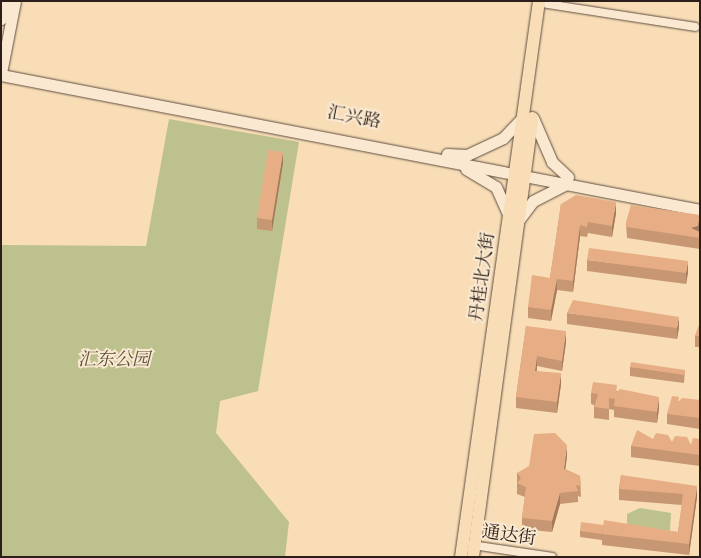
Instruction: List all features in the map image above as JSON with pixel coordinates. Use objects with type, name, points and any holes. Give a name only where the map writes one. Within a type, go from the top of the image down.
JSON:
[{"type":"main road","points":[[1,19],[5,1]]},
{"type":"main road","points":[[2,71],[16,1]]},
{"type":"main road","name":"丹桂北大街","points":[[468,551],[545,2]]},
{"type":"main road","name":"汇兴路","points":[[2,71],[568,181]]},
{"type":"main road","points":[[447,158],[467,155],[503,138],[528,116],[552,162],[568,181],[700,210]]},
{"type":"main road","points":[[447,158],[496,187],[514,219],[533,201],[568,181],[700,203]]},
{"type":"street","points":[[545,2],[695,27]]},
{"type":"street","name":"通达街","points":[[468,551],[552,557]]},
{"type":"green space","name":"汇东公园","points":[[169,119],[299,142],[258,391],[220,401],[216,433],[289,522],[285,557],[1,557],[1,245],[146,246]]},
{"type":"green space","points":[[640,508],[671,513],[670,531],[627,525],[627,514]]},
{"type":"building","points":[[268,150],[283,152],[272,220],[257,218]]},
{"type":"building","points":[[576,195],[616,202],[612,226],[588,222],[587,227],[580,225],[573,281],[557,279],[551,310],[528,307],[532,275],[550,278],[561,204]]},
{"type":"building","points":[[631,205],[700,215],[698,226],[691,228],[700,232],[700,238],[627,227],[626,222]]},
{"type":"building","points":[[589,248],[688,261],[686,273],[587,260]]},
{"type":"building","points":[[573,300],[679,317],[677,328],[567,313]]},
{"type":"building","points":[[700,323],[700,336],[695,336]]},
{"type":"building","points":[[526,326],[566,331],[562,361],[537,356],[535,371],[561,373],[557,402],[516,397]]},
{"type":"building","points":[[631,362],[685,370],[684,375],[630,367]]},
{"type":"building","points":[[593,382],[617,385],[616,393],[620,389],[659,397],[657,412],[614,406],[615,399],[609,398],[609,409],[594,407],[598,394],[591,393]]},
{"type":"building","points":[[672,396],[679,397],[678,402],[682,398],[700,400],[700,418],[667,414]]},
{"type":"building","points":[[637,430],[653,439],[656,433],[668,435],[672,442],[675,436],[687,437],[691,445],[693,438],[700,439],[700,455],[631,446]]},
{"type":"building","points":[[555,433],[567,445],[564,469],[580,476],[581,486],[576,485],[578,491],[560,493],[552,521],[522,518],[526,487],[517,483],[521,478],[517,473],[529,466],[534,434]]},
{"type":"building","points":[[621,475],[697,486],[689,544],[602,534],[604,520],[678,532],[683,494],[619,489]]},
{"type":"building","points":[[581,522],[603,525],[602,534],[580,531]]}]
